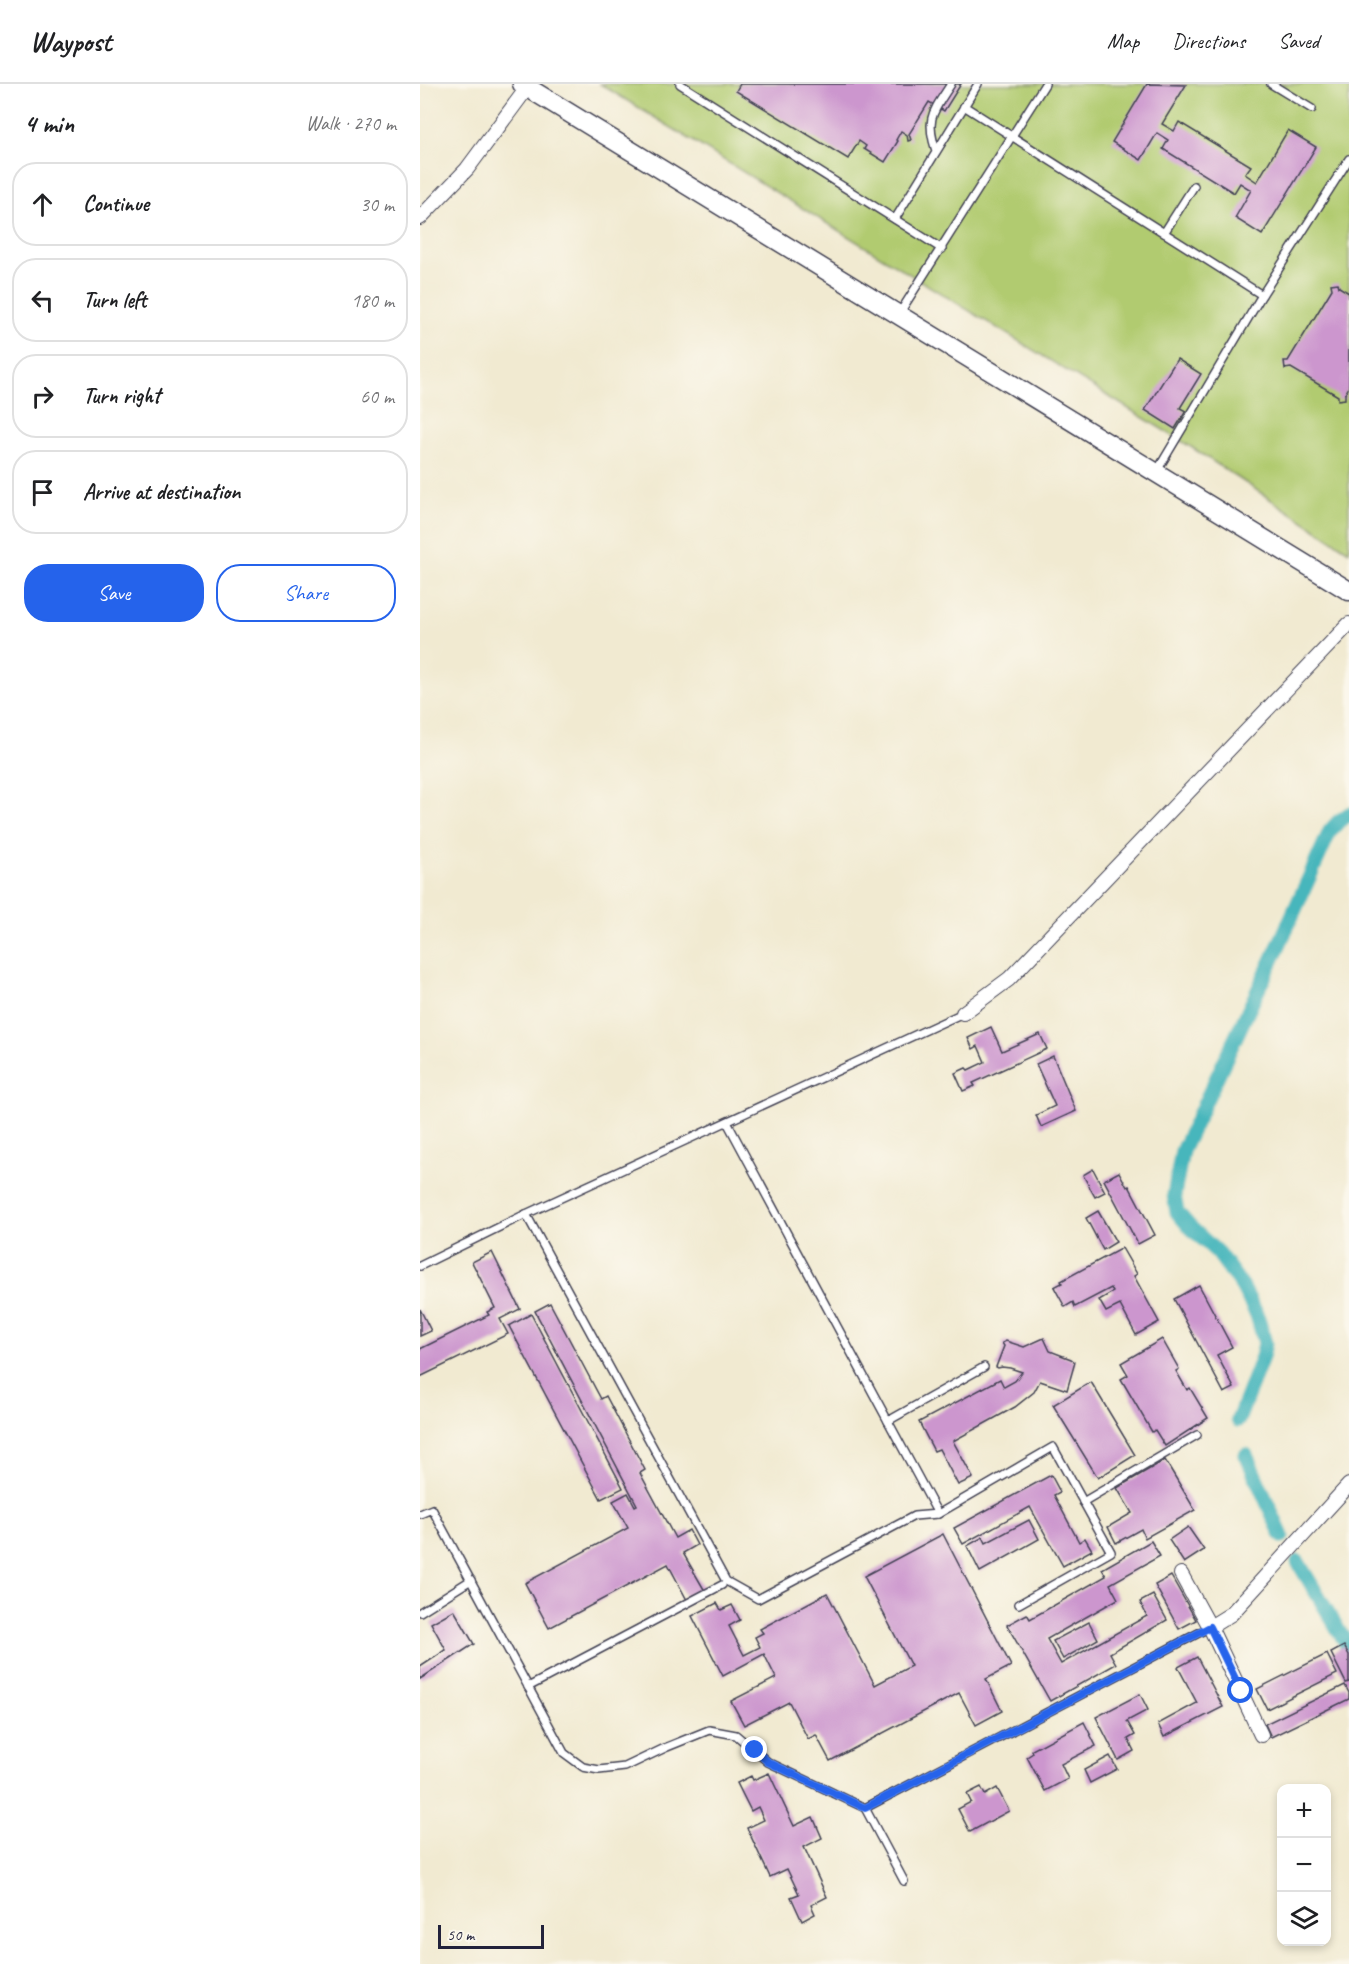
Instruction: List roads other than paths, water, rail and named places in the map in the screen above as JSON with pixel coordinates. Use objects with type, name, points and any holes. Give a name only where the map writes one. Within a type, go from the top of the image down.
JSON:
[{"type":"street","points":[[420,218],[467,169],[526,85],[1349,591]]},
{"type":"street","points":[[963,1013],[1009,979],[1349,624]]},
{"type":"street","points":[[1210,1627],[1231,1614],[1349,1485]]},
{"type":"street","points":[[1180,1574],[1210,1627],[1261,1735]]},
{"type":"lane","points":[[680,84],[942,249]]},
{"type":"lane","points":[[936,151],[930,133],[930,121],[951,84]]},
{"type":"lane","points":[[895,219],[978,84]]},
{"type":"lane","points":[[899,314],[1045,84]]},
{"type":"lane","points":[[1271,84],[1312,109]]},
{"type":"lane","points":[[964,106],[1262,296]]},
{"type":"lane","points":[[1157,472],[1262,296],[1349,159]]},
{"type":"lane","points":[[1164,233],[1194,186]]},
{"type":"lane","points":[[420,1266],[526,1214],[963,1013]]},
{"type":"lane","points":[[728,1122],[938,1514]]},
{"type":"lane","points":[[526,1214],[726,1581],[758,1599],[914,1516],[938,1514],[1053,1447],[1111,1552],[1019,1604]]},
{"type":"lane","points":[[888,1421],[984,1367]]},
{"type":"lane","points":[[1083,1502],[1197,1435]]},
{"type":"lane","points":[[420,1514],[432,1509],[564,1753],[583,1767],[599,1770],[625,1767],[709,1730],[736,1735],[768,1762],[865,1808],[904,1881]]},
{"type":"lane","points":[[420,1612],[471,1580]]},
{"type":"lane","points":[[528,1687],[722,1585]]},
{"type":"lane","points":[[865,1808],[1210,1627]]},
{"type":"waterway","points":[[1238,1420],[1262,1357],[1265,1343],[1257,1315],[1242,1286],[1218,1253],[1177,1212],[1174,1195],[1182,1151],[1330,831],[1349,814]]},
{"type":"waterway","points":[[1246,1455],[1282,1536]]},
{"type":"waterway","points":[[1298,1562],[1349,1648]]}]
